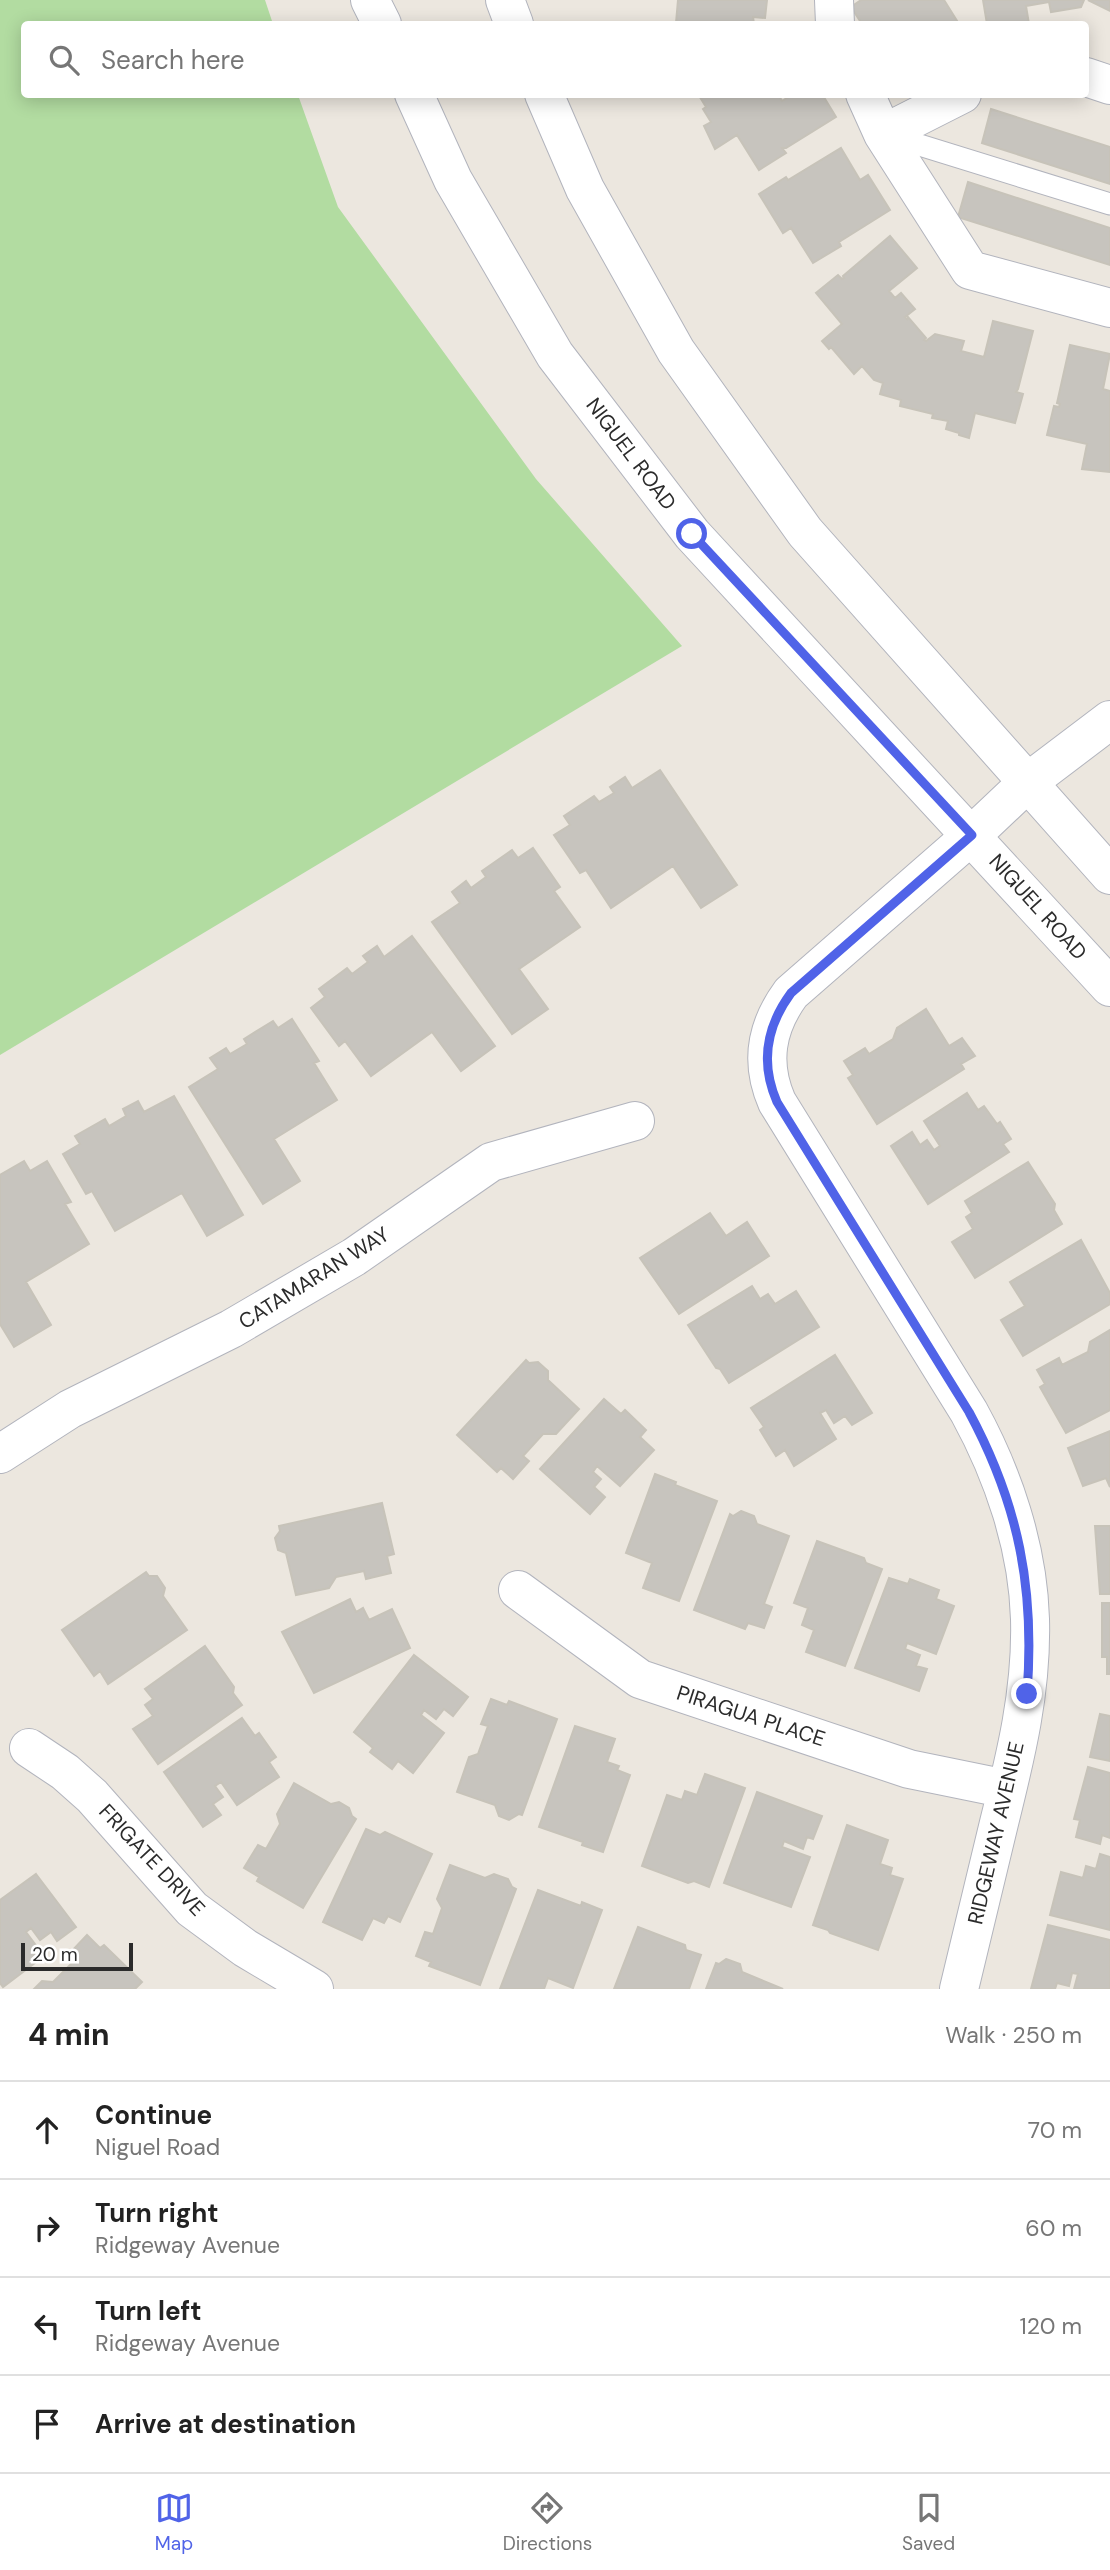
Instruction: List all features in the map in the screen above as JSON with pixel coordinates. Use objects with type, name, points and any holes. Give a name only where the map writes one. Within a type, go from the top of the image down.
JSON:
[{"type":"street","points":[[370,0],[380,21]]},
{"type":"street","points":[[505,0],[513,21]]},
{"type":"street","points":[[834,0],[835,21]]},
{"type":"street","points":[[1089,78],[1110,85]]},
{"type":"street","name":"NIGUEL ROAD","points":[[416,98],[453,180],[555,355],[692,534],[1110,986]]},
{"type":"street","points":[[546,98],[585,189],[676,351],[805,532],[1110,875]]},
{"type":"street","points":[[867,98],[884,134],[970,270],[1110,308]]},
{"type":"street","points":[[884,134],[954,98]]},
{"type":"street","name":"RIDGEWAY AVENUE","points":[[959,1989],[1017,1751],[1027,1694],[1030,1616],[1018,1539],[1003,1485],[988,1447],[969,1412],[777,1102],[770,1086],[767,1042],[773,1024],[791,993],[972,835],[1028,782],[1110,720]]},
{"type":"street","name":"CATAMARAN WAY","points":[[0,1454],[70,1409],[231,1329],[354,1257],[491,1162],[635,1121]]},
{"type":"street","name":"PIRAGUA PLACE","points":[[518,1590],[640,1679],[909,1769],[1007,1789]]},
{"type":"street","name":"FRIGATE DRIVE","points":[[29,1748],[65,1772],[92,1796],[192,1909],[245,1948],[314,1989]]},
{"type":"lane","points":[[884,134],[1110,204]]},
{"type":"green space","points":[[0,0],[265,0],[272,21],[21,21],[21,98],[299,98],[338,207],[536,479],[682,646],[0,1055]]},
{"type":"building","points":[[678,0],[767,0],[765,18],[753,17],[754,21],[676,21]]},
{"type":"building","points":[[861,0],[944,0],[957,21],[860,21],[851,7]]},
{"type":"building","points":[[983,0],[1084,0],[1081,7],[1051,12],[1049,2],[1026,6],[1028,21],[986,21]]},
{"type":"building","points":[[1088,0],[1110,0],[1110,11]]},
{"type":"building","points":[[700,98],[780,98],[782,101],[787,98],[824,98],[836,117],[782,148],[786,153],[759,170],[737,135],[715,149],[704,126],[711,122],[703,109],[706,107]]},
{"type":"building","points":[[991,109],[1110,147],[1110,184],[982,143]]},
{"type":"building","points":[[841,148],[860,180],[868,175],[890,210],[839,242],[841,246],[813,263],[791,228],[783,233],[759,194]]},
{"type":"building","points":[[968,182],[1110,228],[1110,265],[958,217]]},
{"type":"building","points":[[890,236],[917,268],[889,291],[895,298],[901,293],[915,309],[905,317],[908,317],[926,338],[924,340],[935,334],[964,341],[961,351],[984,357],[993,321],[1033,331],[1016,392],[1023,394],[1015,423],[975,413],[969,438],[959,435],[946,429],[948,421],[932,418],[933,414],[900,406],[901,400],[880,394],[883,383],[874,380],[862,366],[854,374],[831,347],[829,349],[822,341],[842,324],[816,293],[838,275],[844,278],[843,276]]},
{"type":"building","points":[[1070,345],[1110,354],[1103,389],[1110,391],[1110,472],[1082,469],[1087,444],[1047,435],[1054,406],[1059,407],[1060,404],[1057,403]]},
{"type":"building","points":[[660,770],[737,885],[701,908],[673,866],[611,908],[586,870],[580,873],[554,835],[570,825],[564,816],[594,796],[599,802],[614,793],[610,787],[625,777],[632,788]]},
{"type":"building","points":[[533,848],[560,887],[554,891],[580,927],[519,969],[548,1009],[512,1034],[432,922],[460,903],[452,892],[466,881],[471,888],[486,877],[482,871],[512,850],[518,858]]},
{"type":"building","points":[[412,936],[495,1046],[461,1071],[432,1032],[371,1076],[345,1041],[339,1046],[311,1008],[325,997],[319,989],[347,968],[352,974],[368,962],[363,956],[377,946],[384,957]]},
{"type":"building","points":[[926,1009],[949,1046],[962,1038],[975,1056],[961,1064],[964,1069],[877,1124],[848,1078],[853,1075],[844,1061],[865,1048],[869,1054],[893,1039],[897,1028]]},
{"type":"building","points":[[292,1019],[319,1061],[314,1063],[337,1100],[274,1139],[300,1181],[263,1204],[189,1087],[218,1069],[210,1058],[226,1048],[230,1054],[247,1044],[244,1039],[273,1021],[278,1028]]},
{"type":"building","points":[[967,1093],[978,1110],[984,1106],[997,1124],[1000,1122],[1011,1139],[1003,1144],[1009,1152],[928,1204],[891,1146],[912,1132],[920,1145],[927,1140],[934,1150],[940,1146],[924,1121]]},
{"type":"building","points":[[174,1096],[243,1215],[207,1236],[182,1193],[115,1231],[92,1191],[86,1194],[63,1154],[80,1144],[75,1136],[105,1119],[109,1126],[126,1116],[123,1109],[138,1101],[144,1112]]},
{"type":"building","points":[[24,1161],[30,1171],[47,1161],[71,1202],[65,1204],[89,1244],[26,1282],[51,1325],[14,1347],[0,1324],[0,1175]]},
{"type":"building","points":[[1028,1162],[1055,1204],[1054,1210],[1062,1224],[975,1278],[952,1242],[973,1229],[966,1217],[972,1213],[965,1201]]},
{"type":"building","points":[[710,1213],[726,1236],[747,1222],[769,1256],[679,1314],[640,1258]]},
{"type":"building","points":[[1081,1240],[1110,1293],[1110,1304],[1023,1356],[1001,1320],[1025,1306],[1010,1282]]},
{"type":"building","points":[[752,1286],[760,1299],[768,1294],[775,1304],[796,1291],[819,1327],[729,1383],[688,1325]]},
{"type":"building","points":[[1110,1330],[1110,1410],[1066,1433],[1040,1387],[1045,1384],[1037,1370],[1059,1358],[1062,1365],[1088,1352],[1090,1342]]},
{"type":"building","points":[[835,1355],[872,1413],[852,1425],[845,1416],[834,1423],[826,1410],[820,1413],[836,1439],[794,1466],[785,1450],[776,1456],[760,1430],[764,1427],[751,1408]]},
{"type":"building","points":[[526,1360],[529,1363],[538,1362],[548,1371],[548,1380],[579,1409],[556,1434],[543,1434],[523,1456],[529,1461],[513,1479],[501,1468],[497,1472],[457,1435]]},
{"type":"building","points":[[604,1399],[621,1414],[625,1410],[646,1430],[640,1437],[654,1450],[620,1486],[597,1466],[593,1472],[601,1479],[594,1487],[605,1497],[590,1514],[540,1469]]},
{"type":"building","points":[[1110,1431],[1110,1487],[1106,1478],[1083,1486],[1068,1448]]},
{"type":"building","points":[[655,1474],[717,1501],[679,1601],[643,1588],[652,1563],[626,1553]]},
{"type":"building","points":[[382,1503],[394,1554],[387,1556],[391,1573],[366,1579],[364,1571],[336,1577],[329,1588],[296,1595],[286,1553],[278,1550],[275,1538],[280,1531],[279,1526]]},
{"type":"building","points":[[741,1511],[754,1516],[757,1524],[789,1536],[764,1604],[772,1607],[764,1628],[748,1623],[745,1629],[694,1610],[730,1514],[733,1516]]},
{"type":"building","points":[[1095,1526],[1110,1526],[1110,1594],[1100,1594]]},
{"type":"building","points":[[817,1541],[864,1558],[866,1563],[882,1569],[845,1666],[806,1652],[814,1630],[802,1625],[808,1608],[794,1603]]},
{"type":"building","points":[[146,1572],[149,1576],[157,1576],[165,1588],[163,1596],[187,1630],[108,1684],[100,1671],[94,1676],[62,1630]]},
{"type":"building","points":[[889,1578],[908,1584],[910,1579],[939,1590],[936,1599],[954,1606],[936,1654],[907,1643],[905,1649],[920,1655],[916,1666],[927,1669],[919,1691],[855,1668]]},
{"type":"building","points":[[350,1599],[356,1612],[363,1608],[369,1620],[392,1609],[410,1648],[314,1693],[282,1632]]},
{"type":"building","points":[[1102,1603],[1110,1603],[1110,1674],[1107,1674],[1107,1657],[1102,1657]]},
{"type":"building","points":[[205,1646],[234,1687],[233,1693],[242,1705],[158,1764],[133,1729],[153,1716],[145,1705],[153,1699],[145,1689]]},
{"type":"building","points":[[414,1655],[468,1697],[453,1716],[444,1709],[436,1719],[424,1710],[421,1715],[444,1733],[413,1773],[398,1761],[392,1769],[370,1752],[373,1748],[354,1732]]},
{"type":"building","points":[[491,1699],[507,1705],[509,1701],[557,1719],[522,1815],[509,1820],[499,1816],[495,1805],[457,1792],[469,1757],[478,1754],[488,1726],[481,1724]]},
{"type":"building","points":[[1100,1714],[1110,1716],[1110,1761],[1090,1757]]},
{"type":"building","points":[[242,1718],[255,1736],[259,1733],[276,1757],[269,1762],[279,1777],[237,1805],[221,1782],[215,1786],[223,1797],[213,1804],[221,1815],[203,1827],[164,1772]]},
{"type":"building","points":[[575,1726],[615,1739],[607,1762],[619,1766],[617,1770],[630,1775],[603,1852],[539,1827]]},
{"type":"building","points":[[1088,1767],[1110,1773],[1110,1838],[1102,1835],[1100,1844],[1076,1837],[1080,1820],[1074,1819]]},
{"type":"building","points":[[705,1774],[745,1788],[709,1887],[694,1881],[688,1883],[642,1866],[667,1795],[682,1800],[685,1791],[697,1795]]},
{"type":"building","points":[[294,1783],[331,1804],[339,1802],[349,1808],[356,1819],[303,1908],[257,1881],[259,1877],[244,1868],[258,1845],[266,1849],[280,1824],[277,1814]]},
{"type":"building","points":[[757,1792],[822,1816],[813,1839],[807,1837],[803,1849],[784,1841],[782,1847],[810,1857],[791,1907],[724,1883]]},
{"type":"building","points":[[847,1825],[888,1840],[880,1864],[892,1868],[890,1875],[903,1879],[878,1950],[813,1925]]},
{"type":"building","points":[[366,1829],[380,1835],[385,1832],[432,1854],[400,1922],[388,1916],[384,1923],[373,1918],[362,1940],[323,1922]]},
{"type":"building","points":[[1100,1854],[1110,1857],[1110,1930],[1050,1915],[1061,1872],[1083,1878],[1086,1866],[1096,1869]]},
{"type":"building","points":[[450,1865],[485,1878],[494,1874],[508,1879],[516,1889],[480,1985],[429,1966],[431,1962],[416,1956],[425,1932],[433,1934],[442,1908],[437,1899]]},
{"type":"building","points":[[36,1874],[76,1927],[57,1941],[51,1932],[40,1940],[31,1928],[26,1932],[44,1956],[3,1987],[0,1983],[0,1900]]},
{"type":"building","points":[[538,1890],[581,1906],[582,1902],[602,1910],[573,1988],[548,1978],[544,1989],[500,1989]]},
{"type":"building","points":[[1048,1925],[1110,1940],[1110,1989],[1074,1989],[1078,1974],[1072,1973],[1069,1986],[1057,1983],[1055,1989],[1031,1989]]},
{"type":"building","points":[[638,1927],[685,1945],[686,1950],[701,1955],[689,1989],[614,1989]]},
{"type":"building","points":[[87,1935],[100,1948],[104,1945],[142,1982],[135,1989],[34,1989],[42,1981],[53,1982],[75,1960],[69,1954]]},
{"type":"building","points":[[726,1959],[740,1964],[742,1972],[783,1989],[706,1989],[716,1963]]},
{"type":"route","points":[[692,534],[972,835],[791,993],[773,1024],[767,1042],[767,1060],[770,1086],[777,1102],[988,1447],[1003,1485],[1026,1577],[1030,1616],[1027,1694]]}]
